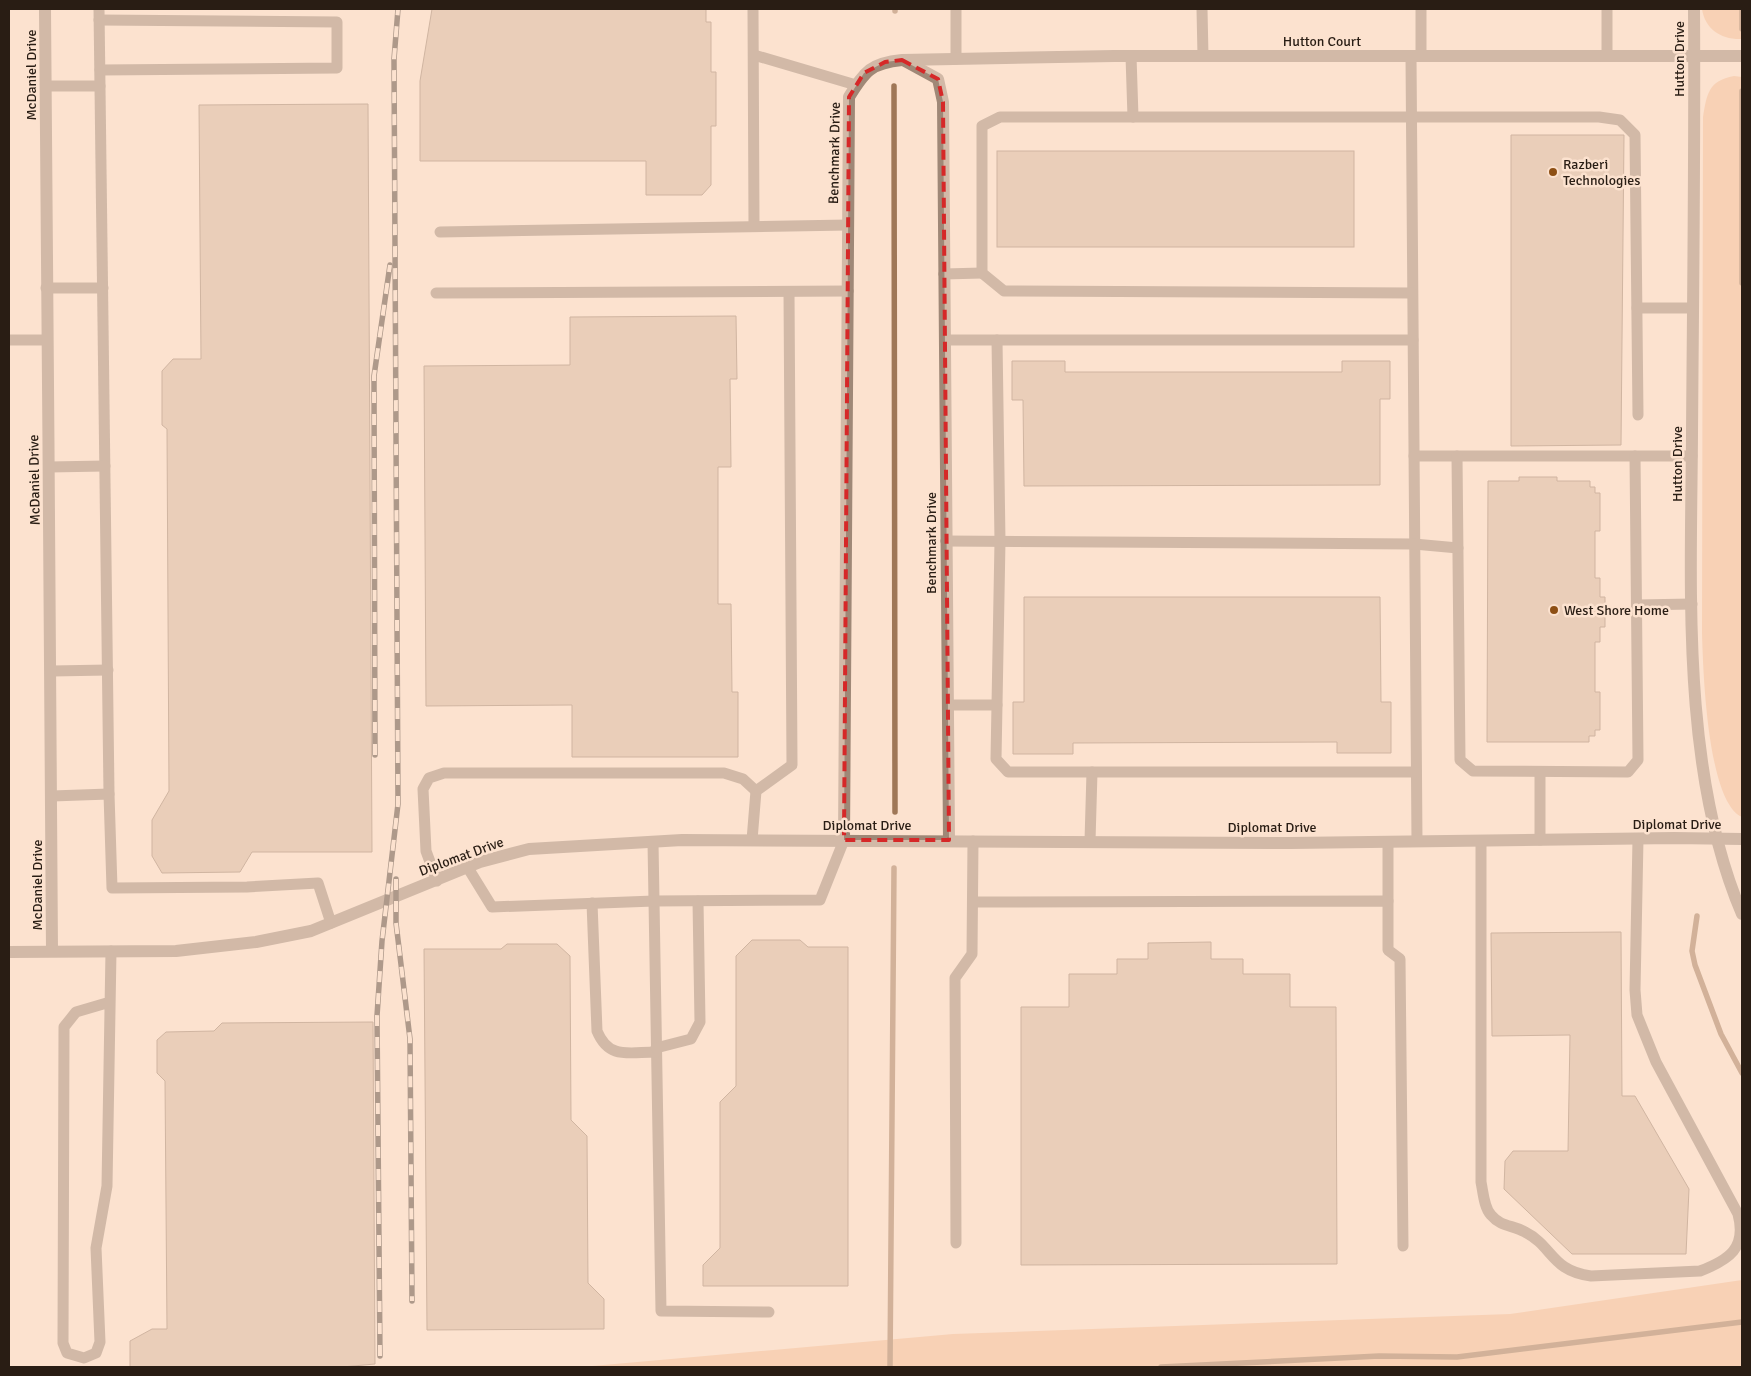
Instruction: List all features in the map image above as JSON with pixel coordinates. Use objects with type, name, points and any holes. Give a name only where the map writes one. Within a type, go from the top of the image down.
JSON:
[{"type":"street","name":"McDaniel Drive","points":[[46,9],[46,288],[52,671],[52,951]]},
{"type":"street","name":"Hutton Drive","points":[[1694,9],[1692,604],[1695,708],[1717,840],[1731,889],[1742,914]]},
{"type":"street","name":"Hutton Court","points":[[902,60],[1131,56],[1742,56]]},
{"type":"street","name":"Benchmark Drive","points":[[844,840],[849,96],[864,73],[884,62],[902,60],[938,79],[943,102],[949,840]]},
{"type":"street","name":"Diplomat Drive","points":[[9,952],[176,951],[256,942],[311,931],[468,868],[529,849],[653,842],[752,840],[1388,842],[1742,839]]},
{"type":"lane","points":[[754,9],[754,226]]},
{"type":"lane","points":[[956,9],[956,59]]},
{"type":"lane","points":[[1202,9],[1203,56]]},
{"type":"lane","points":[[1416,841],[1411,118],[1421,9]]},
{"type":"lane","points":[[1607,9],[1607,56]]},
{"type":"lane","points":[[100,70],[337,68],[336,22],[99,14],[109,794],[112,888],[247,887],[318,883],[331,923]]},
{"type":"lane","points":[[754,55],[856,85]]},
{"type":"lane","points":[[1131,56],[1133,117]]},
{"type":"lane","points":[[46,86],[100,86]]},
{"type":"lane","points":[[982,273],[982,126],[1000,117],[1599,118],[1620,120],[1635,135],[1638,416]]},
{"type":"lane","points":[[440,232],[848,225]]},
{"type":"lane","points":[[944,274],[982,273],[1004,291],[1412,293]]},
{"type":"lane","points":[[46,288],[103,288]]},
{"type":"lane","points":[[436,293],[848,291]]},
{"type":"lane","points":[[756,791],[792,766],[789,292]]},
{"type":"lane","points":[[1637,308],[1693,308]]},
{"type":"lane","points":[[9,340],[47,340]]},
{"type":"lane","points":[[945,340],[1412,340]]},
{"type":"lane","points":[[997,340],[1000,541],[996,759],[1008,772],[1416,772]]},
{"type":"lane","points":[[1414,456],[1692,456]]},
{"type":"lane","points":[[1457,456],[1460,760],[1473,771],[1628,772],[1638,760],[1635,456]]},
{"type":"lane","points":[[49,467],[105,466]]},
{"type":"lane","points":[[946,541],[1414,544],[1458,548]]},
{"type":"lane","points":[[1637,605],[1692,604]]},
{"type":"lane","points":[[52,671],[108,670]]},
{"type":"lane","points":[[948,705],[997,706]]},
{"type":"lane","points":[[437,881],[426,851],[423,789],[429,778],[444,773],[724,772],[743,779],[756,791]]},
{"type":"lane","points":[[1090,841],[1092,772]]},
{"type":"lane","points":[[1540,772],[1540,840]]},
{"type":"lane","points":[[752,840],[756,791]]},
{"type":"lane","points":[[52,796],[109,794]]},
{"type":"lane","points":[[1481,841],[1481,1182],[1489,1214],[1500,1224],[1526,1232],[1563,1267],[1576,1274],[1591,1276],[1700,1271],[1716,1265],[1736,1250],[1741,1239],[1741,1226],[1738,1214],[1656,1062],[1638,1015],[1635,990],[1638,839]]},
{"type":"lane","points":[[468,868],[492,907],[654,901],[820,900],[844,840]]},
{"type":"lane","points":[[956,1243],[955,978],[972,954],[973,841]]},
{"type":"lane","points":[[653,842],[661,1311],[769,1312]]},
{"type":"lane","points":[[1388,842],[1388,950],[1400,960],[1403,1246]]},
{"type":"lane","points":[[592,903],[597,1031],[602,1044],[614,1052],[656,1050],[691,1039],[700,1022],[698,901]]},
{"type":"lane","points":[[973,902],[1388,901]]},
{"type":"lane","points":[[110,1002],[76,1012],[64,1027],[63,1343],[66,1353],[84,1358],[96,1354],[100,1342],[96,1248],[107,1186],[111,951]]},
{"type":"highlighted area","points":[[902,60],[938,79],[943,102],[949,840],[844,840],[849,97],[864,73],[885,62]]},
{"type":"shaded area","points":[[1702,9],[1742,9],[1742,39],[1727,38],[1715,32],[1710,28]]},
{"type":"shaded area","points":[[1734,76],[1742,77],[1742,817],[1730,806],[1721,787],[1714,761],[1706,703],[1702,633],[1703,117],[1710,90],[1719,81]]},
{"type":"shaded area","points":[[1742,1280],[1742,1367],[581,1367],[953,1334],[1510,1314]]},
{"type":"building","points":[[432,9],[706,9],[706,22],[711,22],[711,72],[716,72],[716,126],[711,126],[711,185],[702,195],[646,195],[646,161],[420,161],[420,81]]},
{"type":"building","points":[[368,104],[372,852],[252,852],[240,872],[162,873],[152,856],[152,820],[169,791],[167,429],[162,425],[162,371],[173,359],[201,359],[199,105]]},
{"type":"building","points":[[1511,135],[1624,135],[1621,445],[1511,446]]},
{"type":"building","points":[[997,151],[1354,151],[1354,247],[997,247]]},
{"type":"building","points":[[736,316],[737,379],[730,379],[731,467],[718,467],[718,604],[731,604],[732,692],[738,692],[738,757],[572,757],[572,705],[426,706],[424,366],[570,365],[570,317]]},
{"type":"building","points":[[1012,361],[1065,361],[1065,372],[1342,372],[1342,361],[1390,361],[1390,399],[1380,399],[1380,485],[1024,486],[1023,400],[1012,400]]},
{"type":"building","points":[[1519,477],[1557,477],[1557,481],[1590,481],[1590,487],[1595,487],[1595,493],[1600,493],[1600,531],[1595,531],[1595,578],[1600,578],[1600,597],[1605,597],[1605,627],[1600,627],[1600,642],[1595,642],[1595,692],[1600,692],[1600,730],[1595,730],[1595,736],[1589,736],[1589,742],[1487,742],[1488,481],[1519,481]]},
{"type":"building","points":[[1024,597],[1380,597],[1381,702],[1391,702],[1391,753],[1337,753],[1337,742],[1073,743],[1073,754],[1013,754],[1013,702],[1024,702]]},
{"type":"building","points":[[1621,932],[1622,1096],[1635,1096],[1689,1189],[1686,1254],[1572,1254],[1504,1189],[1505,1161],[1513,1151],[1568,1151],[1570,1035],[1492,1036],[1491,933]]},
{"type":"building","points":[[752,940],[800,940],[808,947],[848,947],[848,1286],[703,1286],[703,1265],[720,1248],[720,1102],[736,1086],[736,956]]},
{"type":"building","points":[[1211,942],[1211,959],[1243,959],[1243,974],[1290,974],[1290,1007],[1336,1007],[1337,1264],[1021,1265],[1021,1007],[1069,1007],[1069,974],[1117,974],[1117,959],[1148,959],[1148,943]]},
{"type":"building","points":[[507,944],[557,944],[570,956],[571,1120],[587,1136],[588,1283],[604,1299],[604,1329],[427,1330],[424,949],[501,949]]},
{"type":"building","points":[[373,1022],[375,1364],[342,1367],[130,1367],[130,1341],[152,1329],[167,1329],[165,1081],[157,1073],[157,1040],[166,1032],[214,1031],[222,1023]]},
{"type":"waterway","points":[[1742,9],[1742,29]]},
{"type":"waterway","points":[[894,86],[895,812]]},
{"type":"waterway","points":[[1742,91],[1742,283]]},
{"type":"waterway","points":[[890,1367],[894,868]]},
{"type":"waterway","points":[[1697,916],[1692,951],[1695,965],[1721,1034],[1742,1073]]},
{"type":"waterway","points":[[1161,1367],[1379,1356],[1457,1357],[1742,1322]]},
{"type":"railway","points":[[380,1356],[377,1016],[382,941],[398,804],[394,59],[398,9]]},
{"type":"railway","points":[[375,755],[374,376],[390,265]]},
{"type":"railway","points":[[396,879],[396,923],[410,1039],[412,1301]]},
{"type":"place","name":"Razberi Technologies","points":[[1553,172]]},
{"type":"place","name":"West Shore Home","points":[[1554,610]]}]
